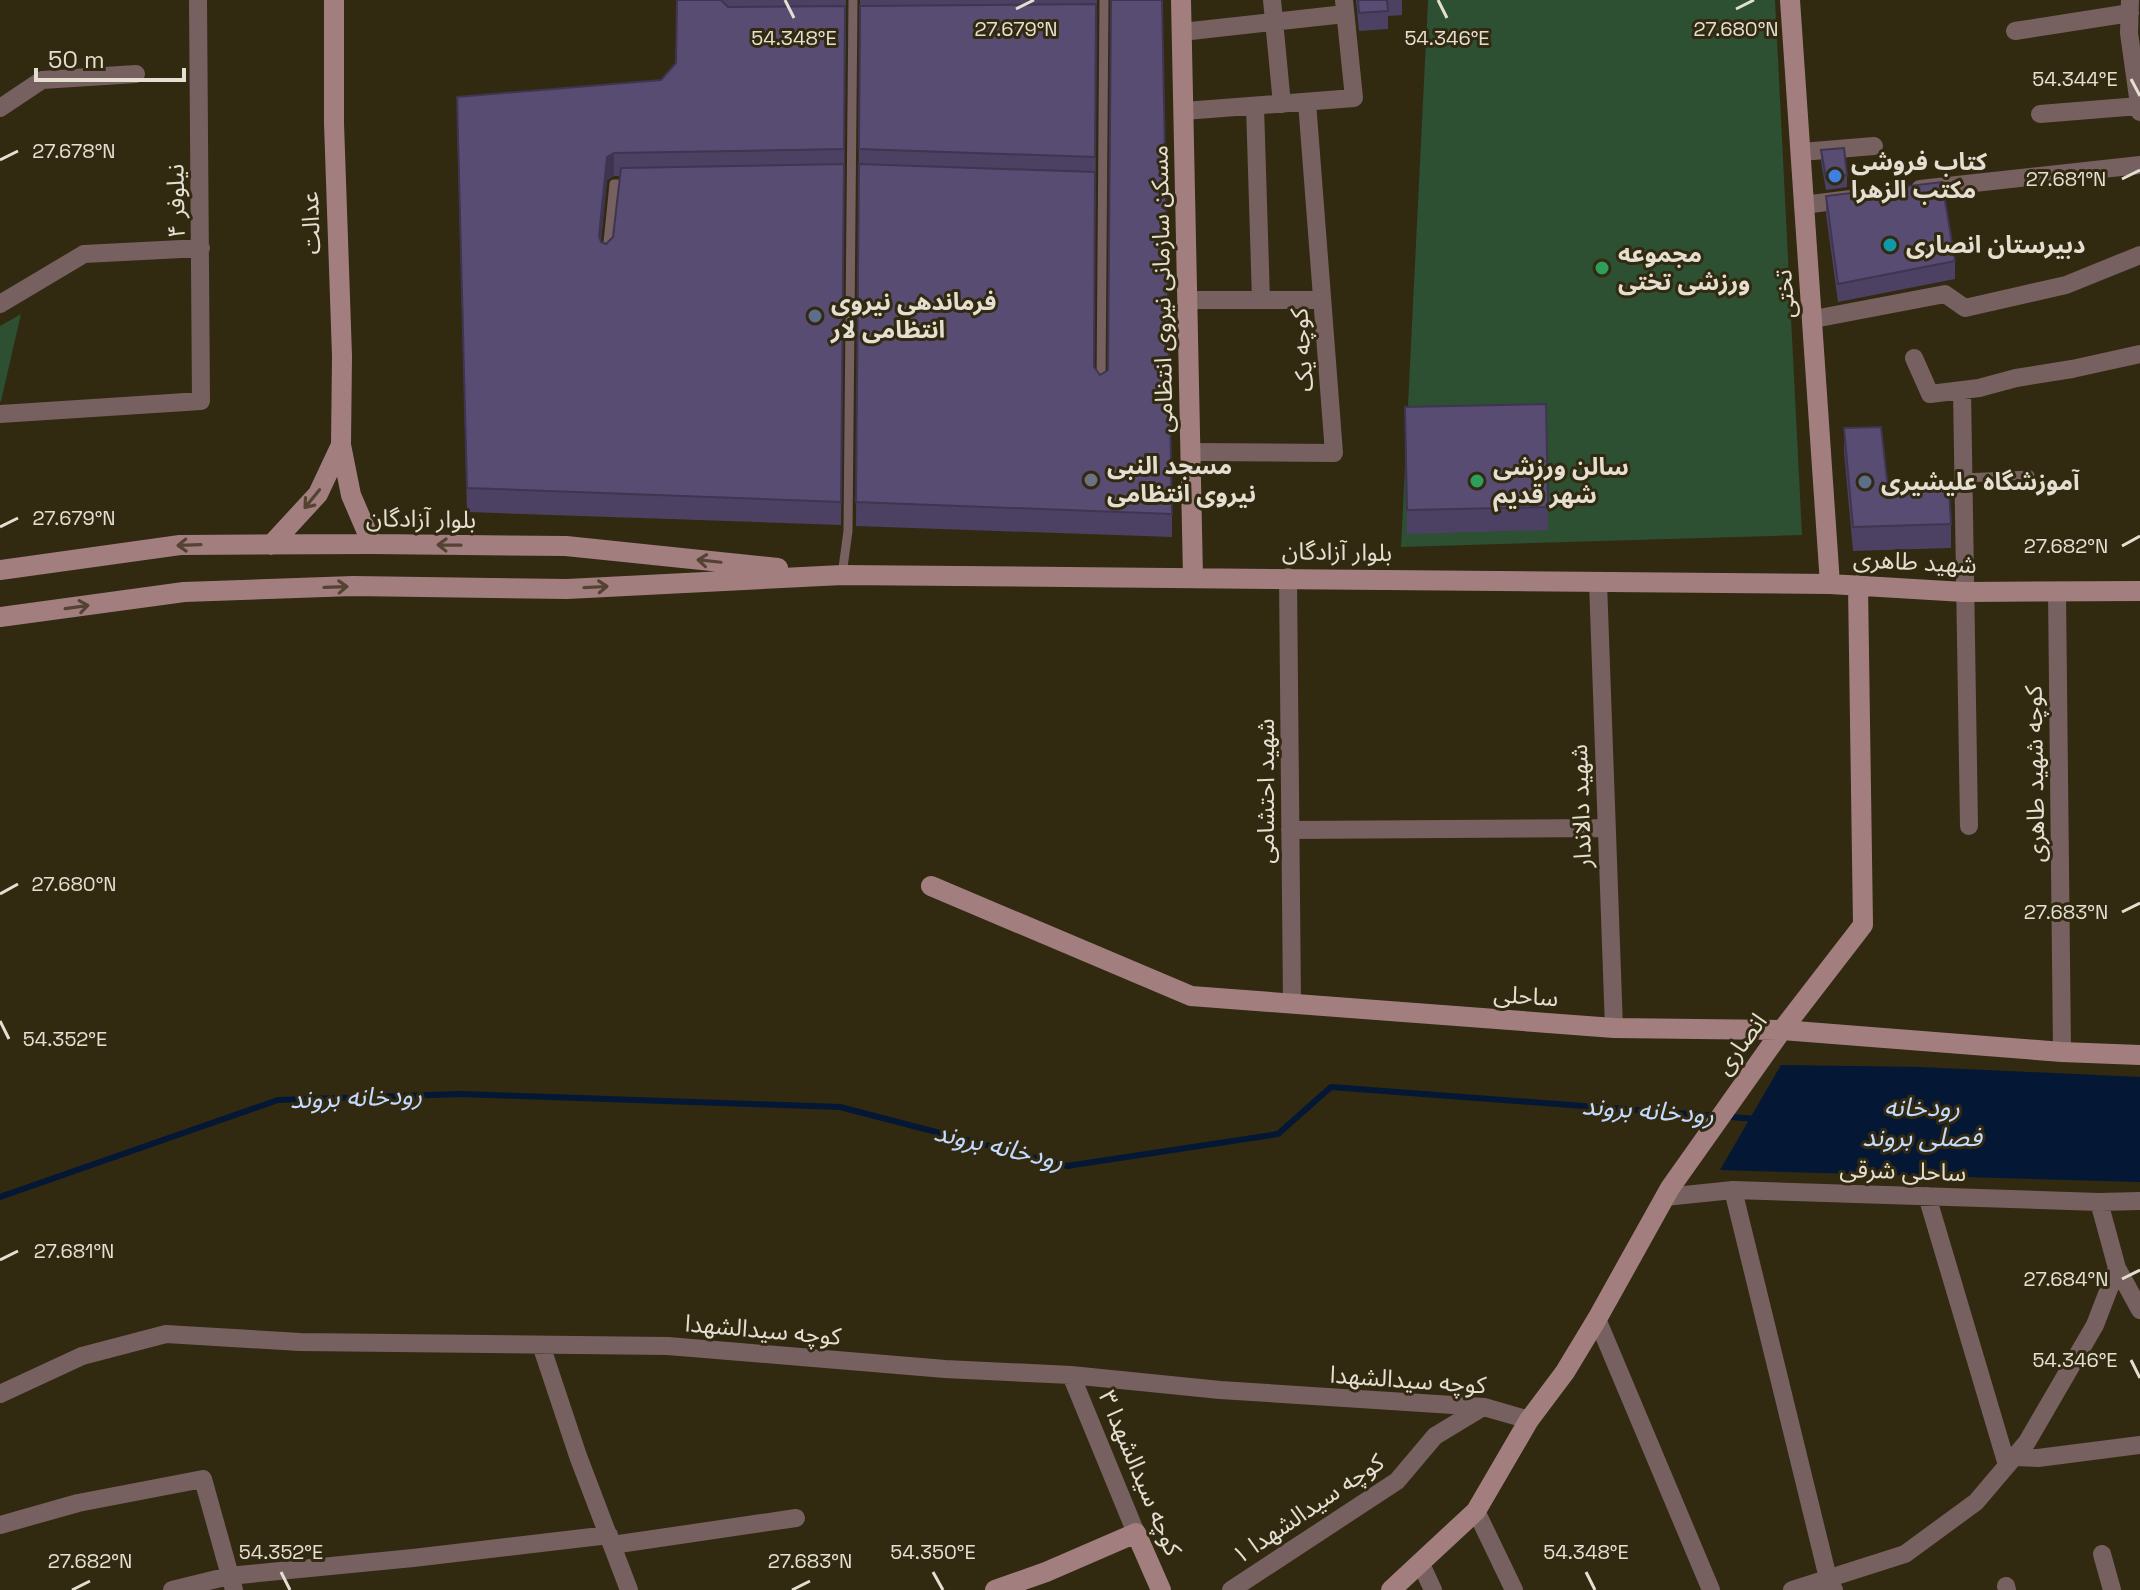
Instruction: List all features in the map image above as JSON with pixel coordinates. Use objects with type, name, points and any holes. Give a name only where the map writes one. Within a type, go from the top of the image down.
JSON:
[{"type":"main road","name":"عدالت","points":[[334,0],[341,445]]},
{"type":"main road","name":"مسکن سازمانی نیروی انتظامی","points":[[1181,0],[1193,577]]},
{"type":"main road","name":"تختی","points":[[1790,0],[1830,584]]},
{"type":"main road","points":[[341,445],[351,495],[372,544]]},
{"type":"main road","points":[[271,545],[318,494],[341,445]]},
{"type":"main road","name":"بلوار آزادگان","points":[[0,570],[180,545],[372,544],[566,546],[842,575]]},
{"type":"main road","name":"بلوار آزادگان","points":[[0,617],[184,592],[353,586],[567,589],[842,575],[1830,584]]},
{"type":"main road","name":"شهید طاهری","points":[[1830,584],[1964,592],[2140,591]]},
{"type":"main road","name":"انصاری","points":[[1391,1590],[1476,1511],[1529,1420],[1565,1372],[1597,1319],[1668,1192],[1782,1030],[1863,925],[1858,585]]},
{"type":"main road","name":"ساحلی","points":[[931,886],[1191,996],[1614,1028],[1782,1030],[2062,1052],[2140,1055]]},
{"type":"main road","points":[[995,1590],[1046,1572],[1136,1533]]},
{"type":"main road","name":"کوچه سیدالشهدا ۳","points":[[1136,1533],[1161,1590]]},
{"type":"street","name":"نیلوفر ۴","points":[[0,414],[201,401],[198,0]]},
{"type":"street","points":[[1272,0],[1282,104]]},
{"type":"street","points":[[1182,32],[1275,22],[1345,7],[1354,98],[1184,111]]},
{"type":"street","points":[[2015,31],[2130,7],[2139,109],[2040,114]]},
{"type":"street","points":[[0,108],[42,80],[136,74]]},
{"type":"street","name":"کوچه یک","points":[[1192,452],[1334,453],[1307,102]]},
{"type":"street","points":[[1255,106],[1261,300]]},
{"type":"street","points":[[1801,152],[1874,146]]},
{"type":"street","points":[[1906,191],[2140,165]]},
{"type":"street","points":[[1803,205],[1862,197]]},
{"type":"street","points":[[0,304],[84,254],[201,248]]},
{"type":"street","points":[[1814,319],[1945,294],[1965,308],[2066,285],[2140,255]]},
{"type":"street","points":[[1188,300],[1322,300]]},
{"type":"street","points":[[1914,358],[1930,394],[2140,354]]},
{"type":"street","points":[[1962,390],[1969,826]]},
{"type":"street","name":"شهید احتشامی","points":[[1288,577],[1292,1004]]},
{"type":"street","name":"شهید دالاندار","points":[[1598,582],[1614,1028]]},
{"type":"street","name":"کوچه شهید طاهری","points":[[2057,592],[2062,1052]]},
{"type":"street","points":[[1290,830],[1605,828]]},
{"type":"street","points":[[1733,1190],[1831,1584]]},
{"type":"street","name":"ساحلی شرقی","points":[[1668,1192],[1733,1190],[2140,1201]]},
{"type":"street","points":[[1927,1196],[2011,1461]]},
{"type":"street","points":[[2099,1202],[2117,1268],[2140,1310]]},
{"type":"street","points":[[1792,1590],[1831,1584],[1905,1554],[1976,1502],[2027,1442],[2095,1325],[2117,1268]]},
{"type":"street","points":[[1597,1319],[1711,1590]]},
{"type":"street","name":"کوچه سیدالشهدا","points":[[0,1394],[82,1356],[166,1334],[300,1342],[668,1346],[945,1369],[1071,1375],[1220,1390],[1484,1407],[1529,1420]]},
{"type":"street","points":[[541,1345],[629,1590]]},
{"type":"street","name":"کوچه سیدالشهدا ۳","points":[[1071,1375],[1136,1533]]},
{"type":"street","name":"کوچه سیدالشهدا ۱","points":[[1231,1590],[1397,1481],[1435,1436],[1484,1407]]},
{"type":"street","points":[[2011,1461],[2140,1445]]},
{"type":"street","points":[[0,1525],[78,1503],[203,1479],[232,1583]]},
{"type":"street","points":[[1476,1511],[1514,1590]]},
{"type":"street","points":[[172,1590],[413,1558],[610,1540],[796,1518]]},
{"type":"street","points":[[2102,1554],[2112,1590]]},
{"type":"street","points":[[1421,1564],[1433,1590]]},
{"type":"lane","points":[[842,575],[848,531],[853,0]]},
{"type":"lane","points":[[1101,391],[1104,0]]},
{"type":"lane","points":[[1088,20],[1104,20]]},
{"type":"lane","points":[[837,22],[869,22]]},
{"type":"lane","points":[[836,181],[867,181]]},
{"type":"lane","points":[[606,260],[614,184],[646,184]]},
{"type":"lane","points":[[1087,187],[1103,188]]},
{"type":"lane","points":[[1963,478],[2030,475]]},
{"type":"green space","name":"مجموعه ورزشی تختی","points":[[1428,0],[1775,0],[1802,535],[1401,547]]},
{"type":"green space","points":[[21,314],[1,401],[0,402],[0,326]]},
{"type":"water","name":"رودخانه فصلی بروند","points":[[1781,1065],[1920,1067],[2140,1077],[2140,1182],[1720,1170]]},
{"type":"building","points":[[677,0],[721,0],[728,7],[845,6],[844,149],[614,153],[607,157],[599,236],[601,242],[606,244],[613,237],[621,168],[844,164],[841,502],[467,488],[457,97],[661,80],[676,63]]},
{"type":"building","points":[[1111,0],[1162,0],[1172,514],[856,502],[859,164],[1095,172],[1094,367],[1100,375],[1108,370]]},
{"type":"building","points":[[1358,0],[1387,0],[1388,11],[1359,13]]},
{"type":"building","points":[[1096,4],[1095,157],[859,149],[860,6]]},
{"type":"building","points":[[1844,148],[1847,175],[1826,178],[1821,150]]},
{"type":"building","name":"دبیرستان انصاری","points":[[1942,182],[1955,261],[1838,284],[1826,196]]},
{"type":"building","name":"سالن ورزشی شهر قدیم","points":[[1546,404],[1548,507],[1407,510],[1405,407]]},
{"type":"building","points":[[1881,427],[1888,488],[1949,490],[1951,524],[1853,527],[1844,428]]},
{"type":"waterway","name":"رودخانه بروند","points":[[0,1197],[278,1100],[461,1094],[840,1107],[1067,1166],[1278,1134],[1331,1087],[1757,1119]]},
{"type":"place","name":"کتاب فروشی مکتب الزهرا","points":[[1835,176]]},
{"type":"place","name":"دبیرستان انصاری","points":[[1890,245]]},
{"type":"place","name":"مجموعه ورزشی تختی","points":[[1602,268]]},
{"type":"place","name":"فرماندهی نیروی انتظامی لار","points":[[815,316]]},
{"type":"place","name":"مسجد النبی نیروی انتظامی","points":[[1091,480]]},
{"type":"place","name":"سالن ورزشی شهر قدیم","points":[[1477,481]]},
{"type":"place","name":"آموزشگاه علیشیری","points":[[1865,482]]}]
